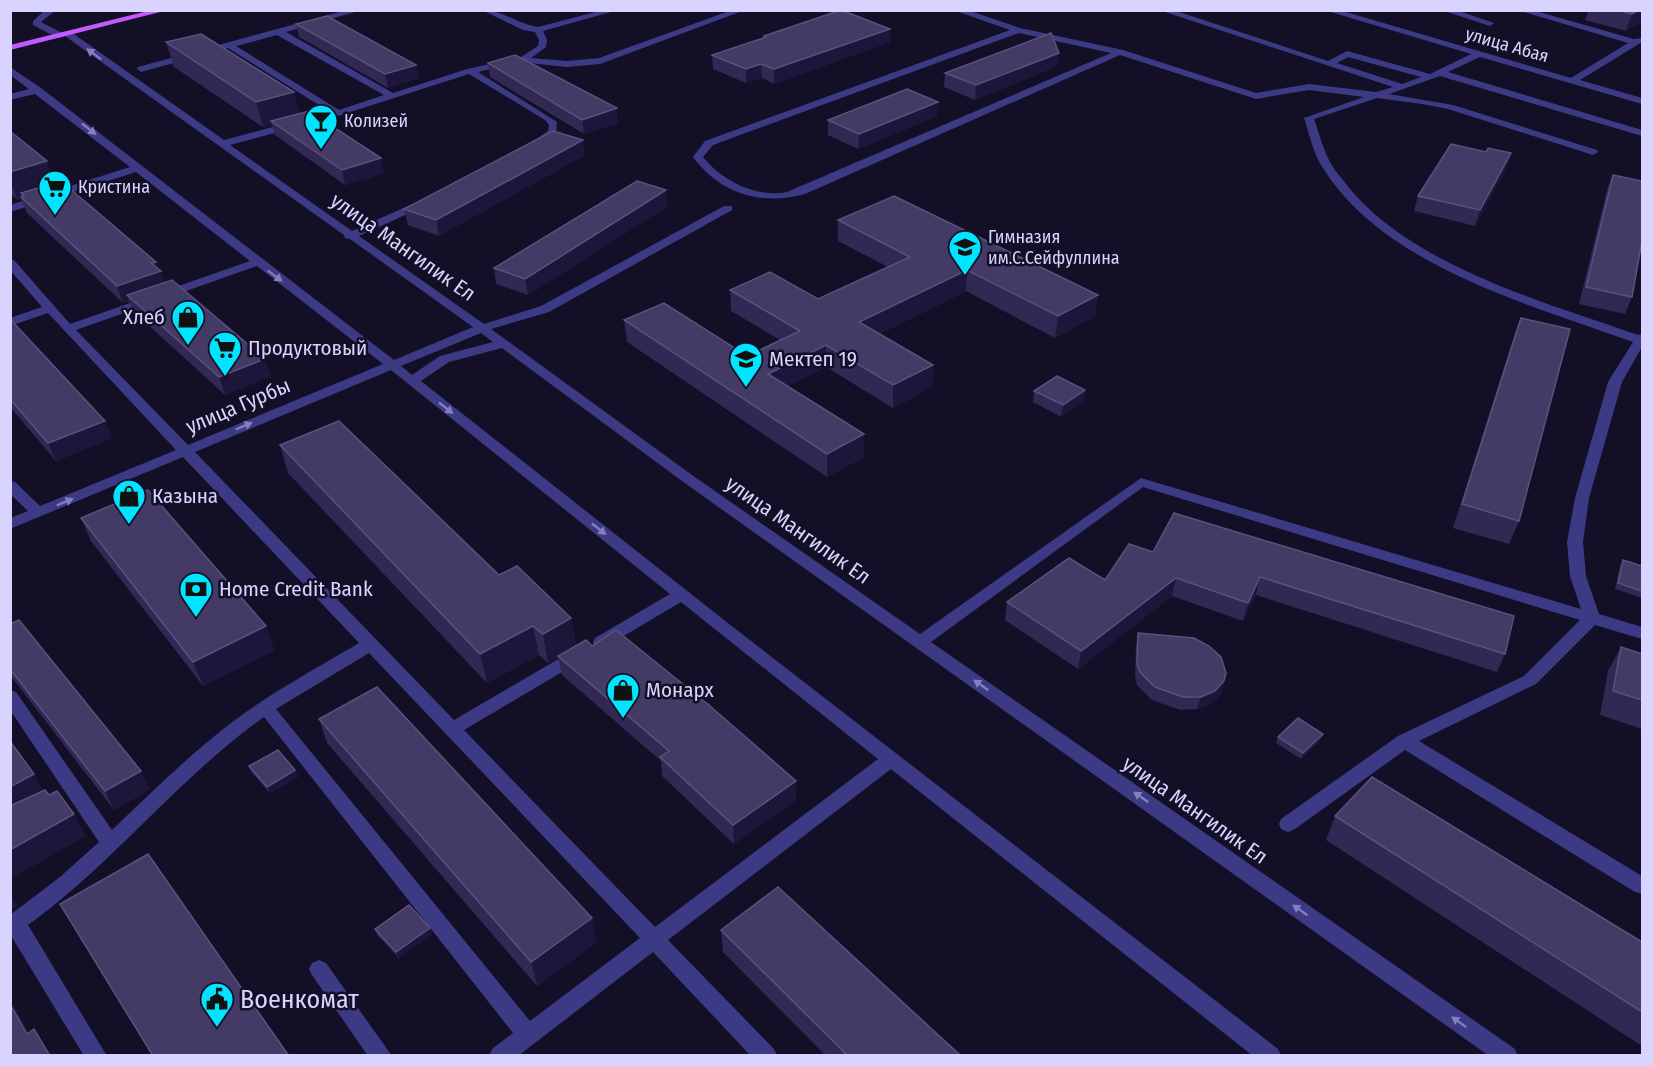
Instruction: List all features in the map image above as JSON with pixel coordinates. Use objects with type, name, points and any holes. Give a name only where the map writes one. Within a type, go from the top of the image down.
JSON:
[{"type":"main road","points":[[10,48],[164,10]]},
{"type":"street","name":"улица Мангилик Ел","points":[[52,10],[36,23],[64,35],[482,327],[687,478],[1507,1056]]},
{"type":"street","points":[[141,69],[358,10]]},
{"type":"street","points":[[486,10],[526,28],[538,30],[614,10]]},
{"type":"street","points":[[524,58],[567,64],[600,61],[741,10]]},
{"type":"street","points":[[957,10],[969,12],[1018,30],[1120,52],[1256,96],[1309,87],[1450,107],[1593,153]]},
{"type":"street","points":[[1163,10],[1404,87]]},
{"type":"street","name":"улица Абая","points":[[1328,10],[1642,101]]},
{"type":"street","points":[[1445,10],[1490,23]]},
{"type":"street","points":[[1521,10],[1638,40]]},
{"type":"street","points":[[221,144],[338,113],[470,71],[524,58],[542,47],[543,39],[538,30]]},
{"type":"street","points":[[1018,30],[709,143],[698,157],[705,168],[753,195],[777,198],[801,192],[1120,52]]},
{"type":"street","points":[[279,32],[393,96]]},
{"type":"street","points":[[1572,81],[1638,40]]},
{"type":"street","points":[[229,45],[338,113]]},
{"type":"street","points":[[1329,64],[1347,54],[1436,75],[1642,133]]},
{"type":"street","points":[[1479,54],[1436,75],[1309,118],[1313,143],[1352,199],[1392,234],[1434,259],[1476,279],[1642,340],[1615,382],[1582,498],[1575,542],[1578,576],[1592,618]]},
{"type":"street","points":[[10,70],[413,381],[681,595],[1270,1056]]},
{"type":"street","points":[[470,71],[548,118],[554,124],[553,132],[529,147]]},
{"type":"street","points":[[10,97],[38,90]]},
{"type":"street","points":[[10,209],[138,168]]},
{"type":"street","points":[[349,236],[435,197]]},
{"type":"street","name":"улица Гурбы","points":[[10,524],[482,327],[545,309],[728,208]]},
{"type":"street","points":[[10,262],[68,329],[372,643],[766,1056]]},
{"type":"street","points":[[68,329],[256,262]]},
{"type":"street","points":[[10,322],[50,308]]},
{"type":"street","points":[[413,381],[426,369],[448,356],[505,345]]},
{"type":"street","points":[[920,642],[1141,482],[1642,633]]},
{"type":"street","points":[[10,485],[39,513]]},
{"type":"street","points":[[452,729],[681,595]]},
{"type":"street","points":[[1288,824],[1404,741],[1530,680],[1592,618]]},
{"type":"street","points":[[96,1056],[13,924],[81,870],[225,736],[265,707],[372,643]]},
{"type":"street","points":[[10,696],[17,717],[75,791],[110,842]]},
{"type":"street","points":[[265,707],[527,1034]]},
{"type":"street","points":[[1404,741],[1642,886]]},
{"type":"street","points":[[500,1056],[891,759]]},
{"type":"street","points":[[57,802],[75,791]]},
{"type":"street","points":[[319,969],[381,1056]]},
{"type":"building","points":[[841,10],[890,29],[774,69],[761,64],[746,69],[712,55],[766,37],[764,36]]},
{"type":"building","points":[[1618,10],[1639,10],[1632,14]]},
{"type":"building","points":[[327,16],[416,65],[385,74],[296,24]]},
{"type":"building","points":[[1051,33],[1059,53],[976,85],[945,73]]},
{"type":"building","points":[[201,34],[294,92],[256,102],[166,42]]},
{"type":"building","points":[[515,55],[617,108],[582,120],[488,63]]},
{"type":"building","points":[[907,89],[938,102],[859,134],[828,120]]},
{"type":"building","points":[[309,111],[381,158],[342,170],[271,121]]},
{"type":"building","points":[[10,131],[47,161],[10,172]]},
{"type":"building","points":[[553,131],[583,140],[436,220],[404,209]]},
{"type":"building","points":[[1451,144],[1486,152],[1488,148],[1511,153],[1480,210],[1418,196]]},
{"type":"building","points":[[1613,175],[1642,181],[1642,241],[1632,297],[1586,287]]},
{"type":"building","points":[[61,181],[156,262],[151,263],[161,271],[117,286],[21,197],[24,196],[21,193]]},
{"type":"building","points":[[637,181],[666,190],[525,279],[494,268]]},
{"type":"building","points":[[894,196],[1098,295],[1058,316],[967,270],[859,322],[933,365],[893,385],[826,345],[768,374],[864,434],[827,454],[624,320],[664,303],[747,356],[800,331],[730,290],[770,272],[818,299],[910,257],[838,220]]},
{"type":"building","points":[[172,280],[265,359],[219,377],[127,295]]},
{"type":"building","points":[[1521,318],[1570,329],[1519,521],[1462,504]]},
{"type":"building","points":[[10,319],[105,421],[48,443],[10,399]]},
{"type":"building","points":[[1057,376],[1085,390],[1063,405],[1034,391]]},
{"type":"building","points":[[339,421],[499,575],[517,566],[571,618],[543,634],[533,626],[480,654],[280,445]]},
{"type":"building","points":[[148,490],[266,626],[193,662],[81,518]]},
{"type":"building","points":[[1174,513],[1514,616],[1505,654],[1260,577],[1248,603],[1176,578],[1081,651],[1007,602],[1069,558],[1105,580],[1129,544],[1153,552]]},
{"type":"building","points":[[1623,560],[1642,566],[1642,591],[1618,583]]},
{"type":"building","points":[[19,620],[141,771],[105,791],[10,669],[10,624]]},
{"type":"building","points":[[616,630],[710,706],[796,781],[733,825],[660,757],[669,751],[558,656],[586,640],[592,646]]},
{"type":"building","points":[[1138,633],[1194,638],[1209,646],[1221,657],[1226,673],[1224,681],[1215,691],[1201,697],[1183,697],[1155,687],[1140,672],[1137,664]]},
{"type":"building","points":[[1621,647],[1642,654],[1642,700],[1613,691]]},
{"type":"building","points":[[377,687],[592,918],[531,962],[319,719]]},
{"type":"building","points":[[1298,718],[1323,734],[1303,753],[1278,737]]},
{"type":"building","points":[[10,741],[34,774],[10,787]]},
{"type":"building","points":[[278,750],[295,770],[267,787],[249,766]]},
{"type":"building","points":[[1372,777],[1642,942],[1642,1012],[1335,816]]},
{"type":"building","points":[[45,790],[49,795],[57,791],[74,814],[10,850],[10,806]]},
{"type":"building","points":[[148,854],[289,1056],[153,1056],[60,904]]},
{"type":"building","points":[[778,887],[961,1056],[848,1056],[721,930]]},
{"type":"building","points":[[409,905],[430,928],[396,952],[375,929]]},
{"type":"building","points":[[10,1004],[27,1034],[34,1029],[50,1056],[10,1056]]},
{"type":"place","name":"Колизей","points":[[321,150]]},
{"type":"place","name":"Кристина","points":[[55,216]]},
{"type":"place","name":"Гимназия им.С.Сейфуллина","points":[[965,276]]},
{"type":"place","name":"Хлеб","points":[[188,346]]},
{"type":"place","name":"Продуктовый","points":[[225,377]]},
{"type":"place","name":"Мектеп 19","points":[[746,388]]},
{"type":"place","name":"Казына","points":[[129,525]]},
{"type":"place","name":"Home Credit Bank","points":[[196,618]]},
{"type":"place","name":"Монарх","points":[[623,719]]},
{"type":"place","name":"Военкомат","points":[[217,1028]]}]
